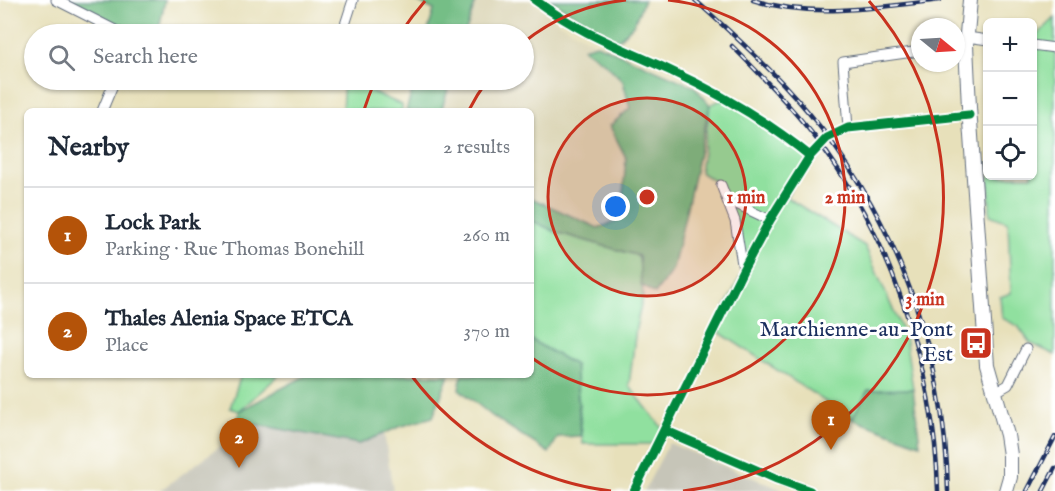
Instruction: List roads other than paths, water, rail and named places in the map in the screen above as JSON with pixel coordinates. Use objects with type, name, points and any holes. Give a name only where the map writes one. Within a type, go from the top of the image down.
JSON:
[{"type":"main road","points":[[965,31],[970,0]]},
{"type":"main road","points":[[965,67],[987,368],[1007,435],[1010,455],[1010,477],[1006,491]]},
{"type":"street","points":[[56,0],[103,24]]},
{"type":"street","points":[[345,24],[353,0]]},
{"type":"street","points":[[536,0],[561,19],[586,33],[670,70],[728,99],[810,156]]},
{"type":"street","points":[[965,43],[983,40]]},
{"type":"street","points":[[1037,46],[1055,48]]},
{"type":"street","points":[[848,128],[843,62],[911,52]]},
{"type":"street","points":[[103,108],[111,90]]},
{"type":"street","points":[[634,491],[743,270],[770,220],[810,156],[827,138],[848,128],[969,115]]},
{"type":"street","points":[[722,185],[735,221],[743,270]]},
{"type":"street","points":[[728,200],[770,220]]},
{"type":"street","points":[[994,393],[1008,386],[1026,349]]},
{"type":"street","points":[[664,430],[810,491]]},
{"type":"railway","points":[[695,0],[769,69],[809,113],[840,154],[867,197],[891,243],[926,339],[945,439],[948,491]]},
{"type":"railway","points":[[753,0],[776,6],[822,10],[846,10],[940,0]]},
{"type":"railway","points":[[732,46],[796,113],[815,137],[842,175],[886,259],[904,305],[918,351],[935,445],[938,491]]},
{"type":"railway","points":[[1027,491],[1055,437]]},
{"type":"railway","points":[[1043,491],[1055,468]]},
{"type":"place","name":"Marchienne-au-Pont Est","points":[[976,343]]},
{"type":"place","name":"Lock Park","points":[[831,450]]},
{"type":"place","name":"Thales Alenia Space ETCA","points":[[239,468]]}]
